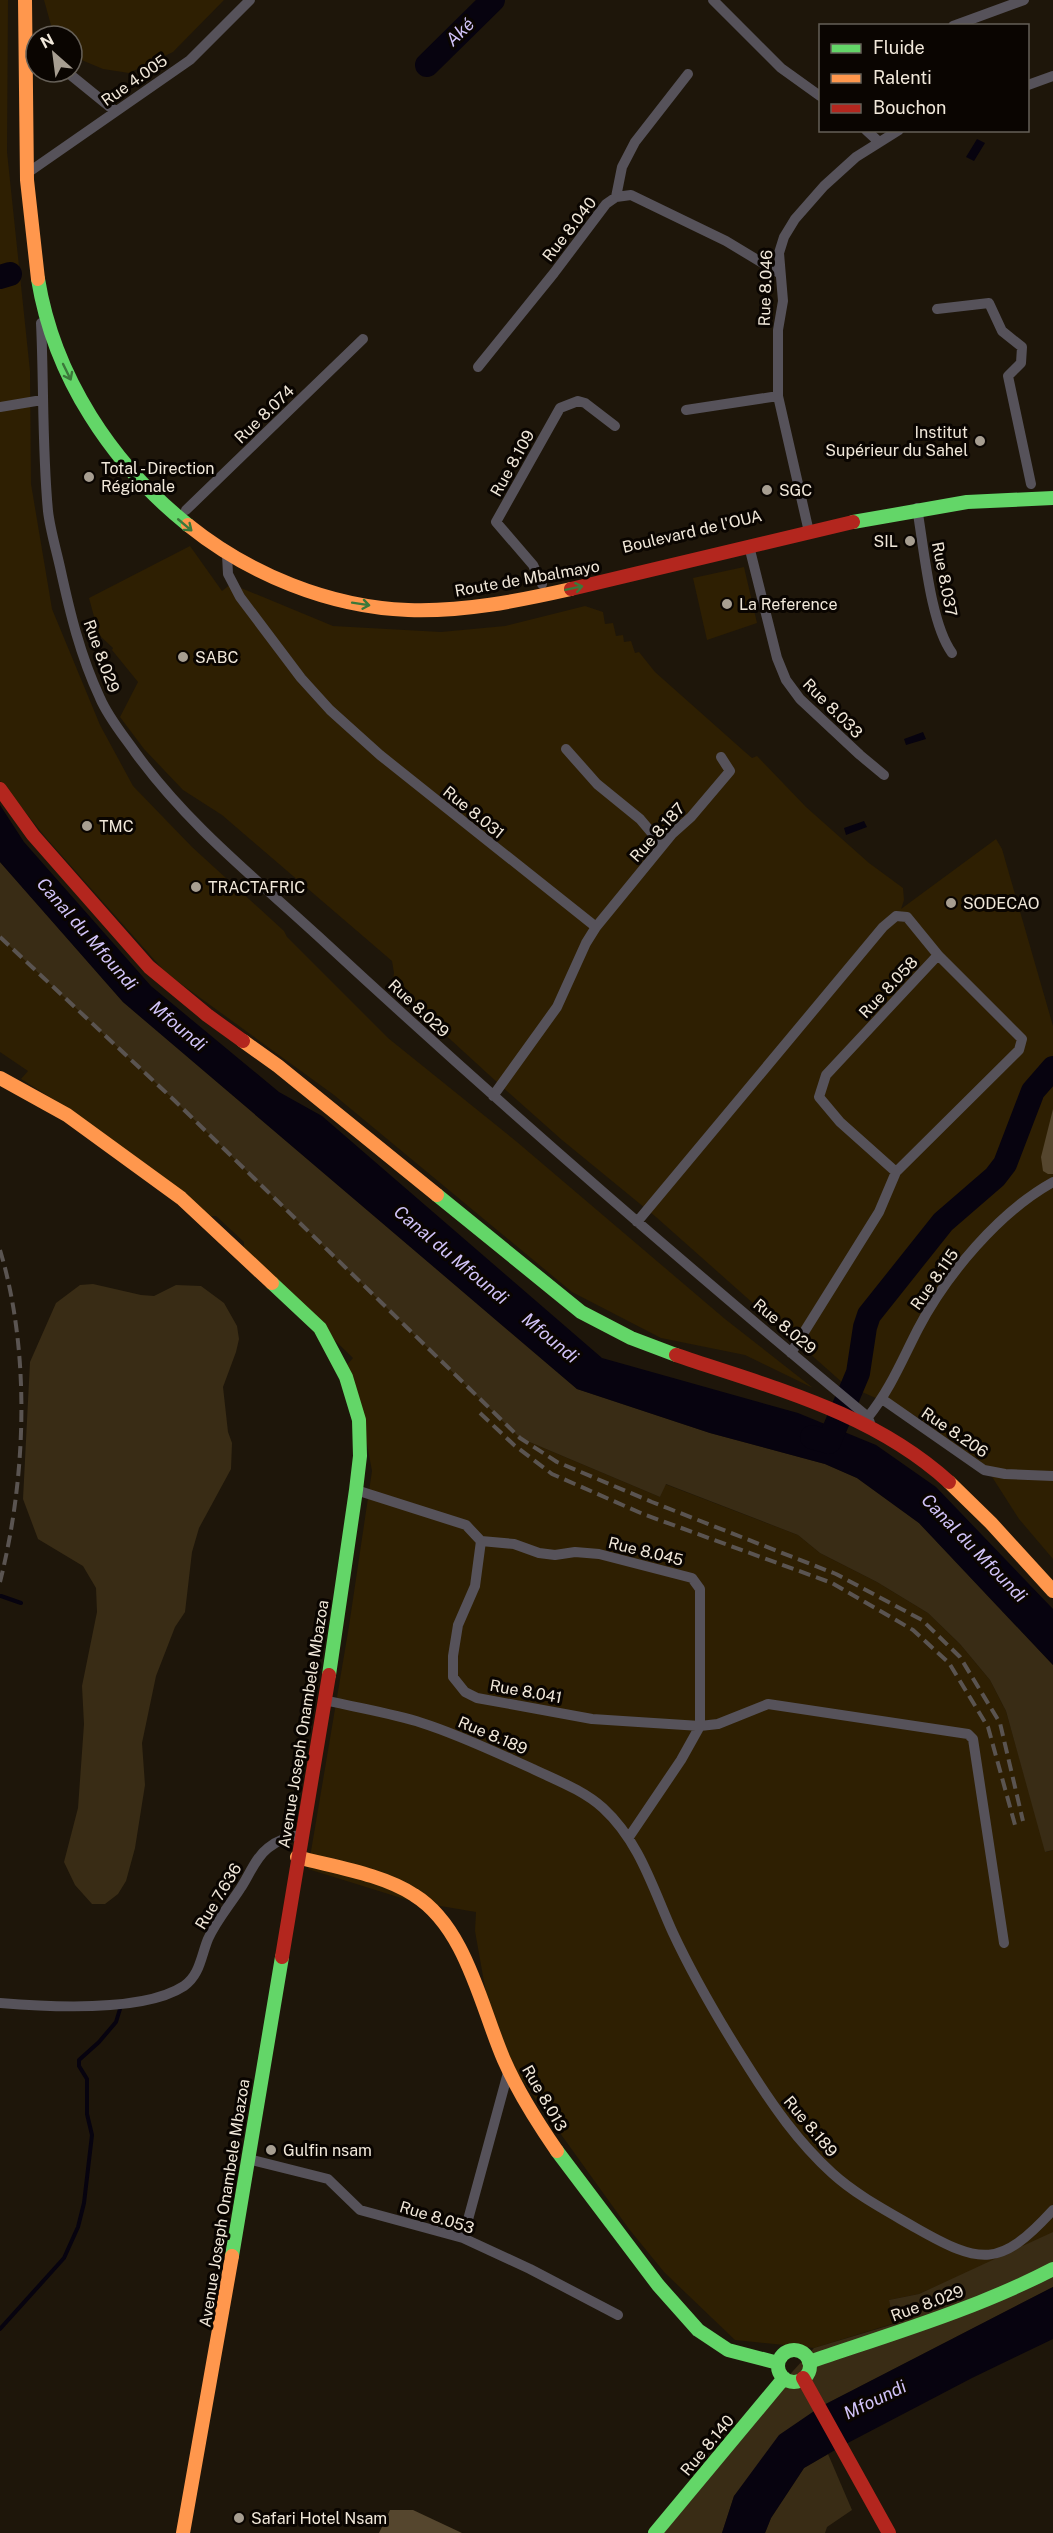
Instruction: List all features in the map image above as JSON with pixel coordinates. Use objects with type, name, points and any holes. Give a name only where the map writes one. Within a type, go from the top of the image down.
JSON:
[{"type":"main road","points":[[25,0],[28,24]]},
{"type":"main road","points":[[29,84],[26,174],[30,234],[40,293]]},
{"type":"main road","name":"Boulevard de l'OUA","points":[[40,293],[86,383],[127,448],[147,472],[186,510],[243,550],[288,570],[358,592],[422,597],[466,596],[542,584],[808,527],[905,499],[1031,484],[1053,485]]},
{"type":"main road","name":"Route de Mbalmayo","points":[[40,293],[61,361],[93,422],[120,461],[165,508],[227,555],[283,582],[354,604],[422,610],[463,608],[563,591],[749,546],[808,527],[917,508],[1020,497],[1053,498]]},
{"type":"main road","points":[[0,789],[33,835],[149,967],[207,1015],[288,1073],[581,1312],[636,1341],[767,1384],[870,1422]]},
{"type":"main road","name":"Avenue Joseph Onambele Mbazoa","points":[[0,1078],[67,1115],[181,1198],[320,1328],[346,1377],[359,1420],[360,1456],[356,1490],[325,1700],[215,2357],[183,2533]]},
{"type":"main road","name":"Rue 8.029","points":[[870,1422],[965,1497],[1053,1591]]},
{"type":"main road","name":"Rue 8.013","points":[[297,1857],[391,1883],[405,1889],[433,1909],[457,1946],[509,2069],[540,2125],[603,2216],[676,2306],[722,2348],[778,2363]]},
{"type":"main road","name":"Rue 8.029","points":[[809,2362],[949,2313],[1026,2283],[1053,2269]]},
{"type":"main road","points":[[793,2350],[806,2355],[809,2362],[809,2368],[803,2378],[794,2382],[784,2378],[778,2370],[781,2356],[793,2350]]},
{"type":"main road","name":"Rue 8.140","points":[[655,2533],[784,2378]]},
{"type":"main road","points":[[803,2378],[890,2533]]},
{"type":"street","name":"Rue 4.005","points":[[26,174],[190,60],[249,0]]},
{"type":"street","points":[[713,0],[781,68],[819,95]]},
{"type":"street","points":[[958,24],[1023,0]]},
{"type":"street","points":[[616,197],[622,167],[635,142],[688,74]]},
{"type":"street","points":[[1029,85],[1053,76]]},
{"type":"street","points":[[82,84],[115,111]]},
{"type":"street","points":[[868,132],[879,142]]},
{"type":"street","name":"Rue 8.046","points":[[808,527],[778,396],[778,330],[783,301],[779,253],[784,237],[795,219],[824,186],[856,157],[896,132]]},
{"type":"street","name":"Rue 8.040","points":[[478,366],[554,273],[606,204],[616,197],[631,195],[726,241],[779,273]]},
{"type":"street","name":"Rue 8.029","points":[[40,293],[42,400],[48,514],[73,627],[102,703],[119,731],[164,790],[231,859],[493,1096],[870,1422]]},
{"type":"street","points":[[938,309],[989,303],[1002,331],[1022,347],[1021,363],[1008,376],[1031,484]]},
{"type":"street","name":"Rue 8.074","points":[[186,510],[363,339]]},
{"type":"street","points":[[686,410],[778,396]]},
{"type":"street","points":[[0,407],[42,400]]},
{"type":"street","name":"Rue 8.109","points":[[542,584],[532,565],[496,522],[560,408],[578,401],[585,403],[615,426]]},
{"type":"street","name":"Rue 8.037","points":[[917,508],[936,615],[943,640],[952,653]]},
{"type":"street","name":"Rue 8.033","points":[[749,546],[777,658],[786,680],[800,699],[884,775]]},
{"type":"street","name":"Rue 8.031","points":[[227,555],[228,574],[240,597],[301,678],[330,710],[406,777],[596,927]]},
{"type":"street","points":[[566,749],[597,784],[640,819],[662,845]]},
{"type":"street","name":"Rue 8.187","points":[[596,927],[662,845],[691,817],[730,771],[721,757]]},
{"type":"street","name":"Rue 8.058","points":[[637,1222],[883,927],[896,916],[908,917],[938,955],[826,1075],[819,1097],[840,1122],[896,1172]]},
{"type":"street","points":[[493,1096],[557,1007],[586,943],[596,927]]},
{"type":"street","points":[[791,1353],[879,1212],[896,1172],[1019,1050],[1022,1039],[938,955]]},
{"type":"street","name":"Rue 8.115","points":[[870,1422],[939,1292],[975,1247],[1035,1192],[1053,1182]]},
{"type":"street","name":"Rue 8.206","points":[[882,1399],[984,1470],[1005,1474],[1053,1476]]},
{"type":"street","points":[[356,1490],[466,1525],[481,1541]]},
{"type":"street","name":"Rue 8.045","points":[[481,1541],[514,1544],[539,1553],[555,1555],[576,1552],[599,1554],[692,1578],[700,1589],[700,1726]]},
{"type":"street","name":"Rue 8.041","points":[[481,1541],[476,1586],[458,1625],[453,1656],[453,1677],[465,1692],[477,1698],[592,1719],[700,1726]]},
{"type":"street","name":"Rue 8.189","points":[[325,1700],[422,1723],[476,1743],[568,1785],[602,1807],[629,1837],[716,2017],[785,2124],[833,2174],[875,2205],[946,2245],[977,2256],[994,2254],[1012,2246],[1030,2234],[1053,2210]]},
{"type":"street","points":[[629,1837],[681,1760],[700,1726],[718,1724],[768,1704],[971,1735],[1005,1943]]},
{"type":"street","name":"Rue 7.636","points":[[0,2002],[63,2006],[128,2003],[170,1994],[186,1985],[199,1970],[214,1926],[261,1855],[275,1843],[290,1836],[301,1835]]},
{"type":"street","points":[[463,2238],[509,2069]]},
{"type":"street","name":"Rue 8.053","points":[[248,2158],[328,2179],[360,2210],[463,2238],[540,2274],[618,2315]]},
{"type":"shaded area","points":[[0,0],[8,0],[7,152],[30,371],[31,484],[52,609],[100,725],[133,786],[192,847],[284,931],[287,937],[388,1038],[517,1142],[725,1319],[813,1388],[745,1355],[661,1338],[572,1292],[334,1095],[166,973],[47,839],[0,781]]},
{"type":"shaded area","points":[[44,0],[224,0],[173,52],[129,73],[103,69],[84,61],[84,24],[51,24]]},
{"type":"shaded area","points":[[190,546],[222,591],[236,580],[241,588],[333,626],[441,632],[505,626],[585,606],[603,612],[605,624],[613,623],[616,636],[623,635],[624,642],[631,641],[635,653],[639,652],[655,672],[752,758],[757,756],[806,807],[869,863],[903,888],[904,900],[901,909],[996,839],[1002,849],[1053,1026],[1053,1559],[1019,1519],[987,1469],[914,1415],[844,1384],[656,1217],[562,1140],[392,986],[394,973],[392,961],[222,815],[183,790],[144,749],[120,717],[138,682],[112,650],[113,648],[99,635],[89,598]]},
{"type":"shaded area","name":"La Reference","points":[[744,567],[757,623],[707,640],[693,578]]},
{"type":"shaded area","points":[[0,862],[123,1002],[577,1389],[710,1433],[825,1464],[857,1478],[919,1523],[1053,1665],[1053,1850],[1045,1852],[1006,1711],[990,1680],[960,1644],[928,1613],[877,1582],[820,1553],[798,1535],[666,1484],[660,1497],[520,1438],[175,1101],[0,937]]},
{"type":"shaded area","points":[[0,937],[175,1101],[520,1438],[660,1497],[665,1484],[798,1535],[820,1553],[877,1582],[928,1613],[960,1644],[990,1680],[1006,1711],[1046,1852],[1053,1850],[1053,2232],[1051,2235],[919,2294],[889,2300],[895,2323],[814,2348],[735,2340],[664,2272],[629,2229],[519,2076],[492,2027],[475,1931],[476,1912],[411,1901],[308,1869],[349,1626],[372,1471],[346,1366],[353,1358],[244,1252],[244,1242],[216,1216],[205,1216],[75,1113],[21,1079],[28,1071],[0,1052]]},
{"type":"shaded area","points":[[1053,1109],[1053,1174],[1048,1174],[1043,1171],[1041,1157]]},
{"type":"shaded area","points":[[93,1284],[154,1296],[176,1285],[201,1286],[224,1303],[237,1326],[239,1339],[223,1387],[228,1432],[232,1443],[231,1469],[199,1528],[192,1552],[185,1612],[175,1627],[156,1676],[142,1743],[145,1785],[135,1848],[126,1881],[118,1894],[105,1904],[92,1904],[75,1885],[64,1862],[78,1808],[84,1724],[82,1686],[97,1612],[96,1588],[83,1566],[38,1539],[23,1499],[30,1362],[56,1303],[80,1285]]},
{"type":"shaded area","points":[[1053,2232],[1053,2287],[820,2407],[734,2496],[722,2533],[655,2533],[753,2415],[814,2348],[894,2324],[889,2300],[919,2294]]},
{"type":"shaded area","points":[[828,2454],[852,2510],[827,2527],[825,2533],[765,2533],[771,2518],[804,2468]]},
{"type":"shaded area","points":[[390,2510],[413,2510],[462,2533],[379,2533]]},
{"type":"water","points":[[977,139],[985,143],[974,161],[966,157]]},
{"type":"water","points":[[923,732],[926,739],[906,745],[904,739]]},
{"type":"water","name":"Canal du Mfoundi","points":[[0,805],[24,842],[151,986],[279,1092],[322,1116],[602,1358],[798,1413],[876,1445],[936,1487],[1053,1609],[1053,1665],[919,1523],[857,1478],[825,1464],[710,1433],[577,1389],[123,1002],[0,862]]},
{"type":"water","points":[[864,821],[867,827],[846,835],[844,828]]},
{"type":"water","points":[[1053,2287],[1053,2339],[972,2378],[804,2468],[771,2518],[765,2533],[722,2533],[734,2496],[779,2435],[820,2407]]},
{"type":"waterway","name":"Aké","points":[[427,65],[493,0]]},
{"type":"waterway","name":"Aké","points":[[0,277],[10,274]]},
{"type":"waterway","name":"Mfoundi","points":[[812,1437],[829,1442],[858,1373],[869,1315],[943,1222],[995,1177],[1005,1164],[1033,1091],[1053,1068]]},
{"type":"waterway","points":[[1,1596],[21,1603]]},
{"type":"waterway","points":[[0,2329],[64,2258],[78,2227],[84,2203],[92,2135],[87,2114],[87,2079],[79,2066],[79,2060],[116,2022],[120,2009]]},
{"type":"railway","points":[[0,937],[175,1101],[520,1438],[557,1462],[836,1574],[922,1620],[960,1657],[1000,1723],[1023,1821]]},
{"type":"railway","points":[[0,1250],[17,1331],[21,1416],[20,1459],[15,1501],[0,1582]]},
{"type":"railway","points":[[480,1413],[514,1445],[552,1474],[643,1514],[832,1583],[913,1630],[949,1663],[988,1727],[1015,1825]]},
{"type":"traffic: fast","points":[[38,279],[46,315],[58,350],[72,384],[90,416],[135,475],[188,525]]},
{"type":"traffic: fast","points":[[853,522],[967,502],[1053,498]]},
{"type":"traffic: fast","points":[[437,1195],[581,1312],[631,1338],[676,1355]]},
{"type":"traffic: fast","points":[[272,1283],[320,1328],[346,1377],[359,1420],[360,1456],[329,1675]]},
{"type":"traffic: fast","points":[[232,2256],[282,1957]]},
{"type":"traffic: fast","points":[[557,2151],[658,2285],[698,2330],[728,2350],[778,2363]]},
{"type":"traffic: fast","points":[[809,2362],[964,2309],[1053,2269]]},
{"type":"traffic: fast","points":[[794,2350],[805,2355],[810,2366],[805,2377],[794,2382],[783,2377],[778,2366],[783,2355],[794,2350]]},
{"type":"traffic: fast","points":[[655,2533],[784,2378]]},
{"type":"traffic: slow","points":[[25,0],[27,180],[38,279]]},
{"type":"traffic: slow","points":[[188,525],[237,559],[291,585],[320,595],[378,607],[408,610],[449,609],[511,601],[571,589]]},
{"type":"traffic: slow","points":[[243,1041],[278,1066],[437,1195]]},
{"type":"traffic: slow","points":[[0,1078],[67,1115],[181,1198],[272,1283]]},
{"type":"traffic: slow","points":[[949,1482],[991,1523],[1053,1591]]},
{"type":"traffic: slow","points":[[297,1857],[387,1882],[414,1895],[432,1909],[447,1927],[459,1947],[509,2072],[528,2107],[557,2151]]},
{"type":"traffic: slow","points":[[183,2533],[232,2256]]},
{"type":"traffic: jam","points":[[571,589],[853,522]]},
{"type":"traffic: jam","points":[[0,789],[33,835],[149,967],[207,1015],[243,1041]]},
{"type":"traffic: jam","points":[[676,1355],[785,1391],[854,1420],[888,1437],[949,1482]]},
{"type":"traffic: jam","points":[[282,1957],[329,1675]]},
{"type":"traffic: jam","points":[[803,2378],[889,2533]]},
{"type":"place","name":"Institut Supérieur du Sahel","points":[[980,441]]},
{"type":"place","name":"Total - Direction Régionale","points":[[89,477]]},
{"type":"place","name":"SGC","points":[[767,490]]},
{"type":"place","name":"SIL","points":[[910,541]]},
{"type":"place","name":"La Reference","points":[[727,604]]},
{"type":"place","name":"SABC","points":[[183,657]]},
{"type":"place","name":"TMC","points":[[87,826]]},
{"type":"place","name":"TRACTAFRIC","points":[[196,887]]},
{"type":"place","name":"SODECAO","points":[[951,903]]},
{"type":"place","name":"Gulfin nsam","points":[[271,2150]]},
{"type":"place","name":"Safari Hotel Nsam","points":[[239,2518]]}]
